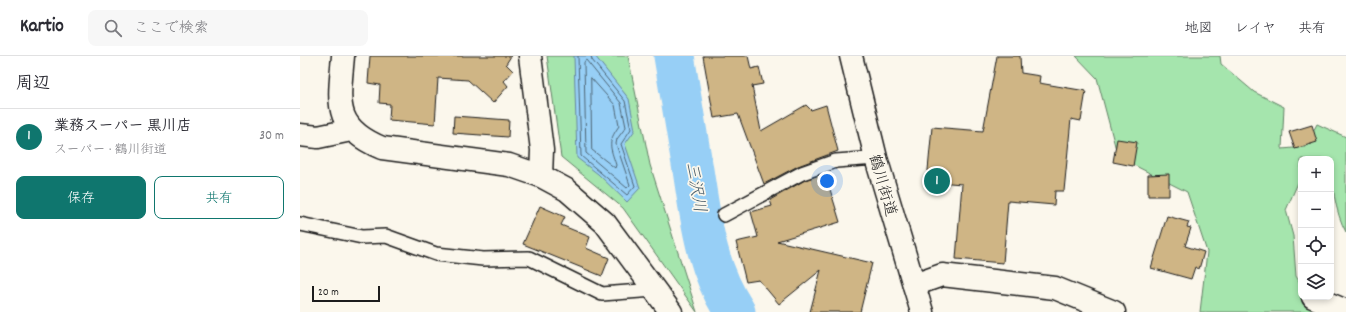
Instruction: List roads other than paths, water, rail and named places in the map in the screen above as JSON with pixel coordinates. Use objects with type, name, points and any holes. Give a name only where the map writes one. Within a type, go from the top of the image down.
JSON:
[{"type":"street","points":[[343,56],[339,100],[343,114],[351,130],[367,141],[382,148],[509,165],[541,176],[567,190],[605,223],[671,312]]},
{"type":"street","points":[[530,56],[542,150],[541,176]]},
{"type":"street","name":"鶴川街道","points":[[851,56],[876,158],[922,312]]},
{"type":"street","points":[[300,135],[318,137],[351,130]]},
{"type":"street","points":[[914,285],[942,275],[1055,288],[1114,312]]},
{"type":"street","points":[[1320,300],[1346,312]]},
{"type":"lane","points":[[724,215],[802,174],[836,161],[876,158]]},
{"type":"lane","points":[[300,224],[362,237],[386,236],[436,254],[483,259],[529,258],[602,294],[654,290]]},
{"type":"water","points":[[574,56],[595,56],[629,99],[635,130],[625,144],[640,188],[627,202],[598,174],[577,158]]},
{"type":"waterway","name":"三沢川","points":[[674,56],[706,244],[717,278],[735,312]]},
{"type":"place","name":"業務スーパー 黒川店","points":[[937,181]]}]
